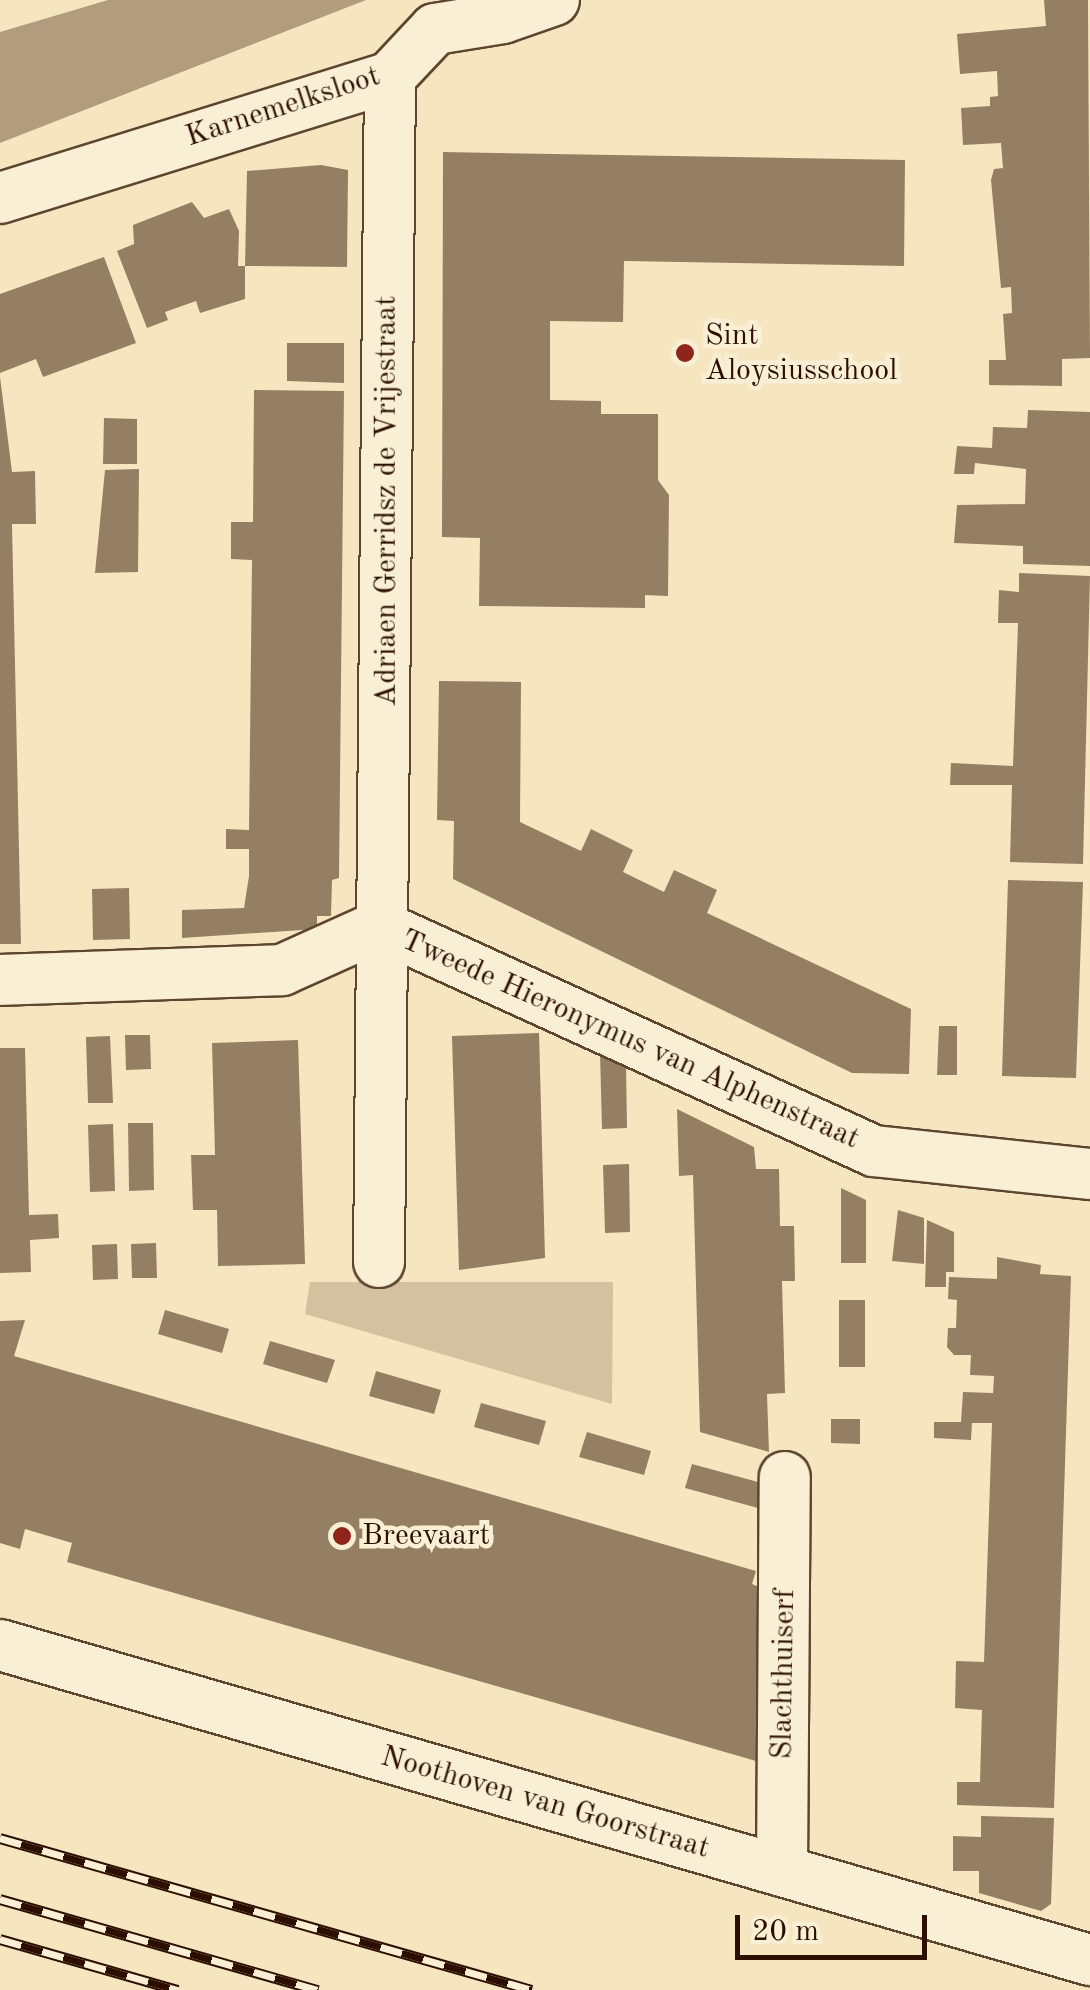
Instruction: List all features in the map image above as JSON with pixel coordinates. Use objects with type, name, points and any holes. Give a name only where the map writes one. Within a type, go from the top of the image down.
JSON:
[{"type":"street","name":"Karnemelksloot","points":[[0,198],[390,76],[433,15],[503,18],[554,0]]},
{"type":"street","name":"Adriaen Gerridsz de Vrijestraat","points":[[379,1262],[380,926],[388,756],[390,76]]},
{"type":"street","name":"Tweede Hieronymus van Alphenstraat","points":[[0,980],[282,970],[380,926],[874,1151],[1090,1174]]},
{"type":"street","name":"Slachthuiserf","points":[[782,1871],[786,1477]]},
{"type":"street","name":"Noothoven van Goorstraat","points":[[0,1645],[1090,1960]]},
{"type":"shaded area","points":[[108,0],[366,0],[0,143],[0,32]]},
{"type":"shaded area","points":[[310,1282],[613,1282],[612,1404],[305,1314]]},
{"type":"building","points":[[1044,0],[1088,0],[1090,358],[1062,359],[1062,386],[989,385],[989,360],[1006,360],[1003,314],[1012,313],[1011,287],[1001,288],[991,180],[994,169],[1003,168],[1001,143],[963,145],[961,108],[990,106],[990,97],[998,96],[997,71],[960,74],[957,34],[1046,26]]},
{"type":"building","points":[[443,152],[905,160],[904,266],[624,261],[623,322],[550,321],[550,400],[601,401],[601,414],[658,414],[658,480],[669,495],[668,596],[645,595],[645,608],[479,606],[480,538],[442,537]]},
{"type":"building","points":[[321,165],[348,170],[347,267],[245,266],[247,171]]},
{"type":"building","points":[[192,202],[204,218],[229,209],[239,231],[238,266],[245,266],[245,299],[200,313],[196,301],[165,312],[168,320],[147,328],[117,251],[134,244],[133,225]]},
{"type":"building","points":[[104,257],[136,343],[43,377],[36,359],[0,373],[0,294]]},
{"type":"building","points":[[287,343],[344,343],[344,383],[287,381]]},
{"type":"building","points":[[0,377],[12,472],[35,471],[36,524],[12,524],[21,944],[0,944]]},
{"type":"building","points":[[254,390],[344,391],[339,878],[332,880],[331,916],[317,916],[317,929],[182,938],[182,910],[244,908],[249,876],[249,849],[226,849],[226,829],[249,830],[252,560],[231,559],[231,522],[253,522]]},
{"type":"building","points":[[1028,410],[1090,412],[1090,566],[1023,564],[1023,546],[954,543],[957,505],[1025,504],[1026,469],[975,463],[974,474],[954,474],[957,446],[992,448],[993,427],[1027,428]]},
{"type":"building","points":[[104,418],[137,419],[137,464],[103,464]]},
{"type":"building","points":[[139,469],[138,572],[95,573],[105,470]]},
{"type":"building","points":[[1019,573],[1090,576],[1083,864],[1010,862],[1012,785],[950,785],[951,763],[1013,766],[1018,623],[998,623],[999,590],[1019,592]]},
{"type":"building","points":[[439,681],[521,682],[520,822],[581,851],[591,829],[633,850],[623,872],[664,892],[674,870],[717,890],[707,913],[911,1009],[909,1074],[852,1073],[453,879],[454,821],[437,820]]},
{"type":"building","points":[[1008,880],[1083,882],[1076,1078],[1002,1076]]},
{"type":"building","points":[[129,888],[130,939],[93,940],[92,889]]},
{"type":"building","points":[[939,1026],[957,1026],[957,1075],[937,1075]]},
{"type":"building","points":[[539,1033],[545,1258],[459,1270],[452,1036]]},
{"type":"building","points":[[125,1035],[150,1035],[151,1069],[126,1070]]},
{"type":"building","points":[[110,1036],[113,1103],[88,1103],[86,1037]]},
{"type":"building","points":[[298,1040],[305,1264],[218,1266],[217,1210],[193,1210],[191,1155],[215,1155],[212,1043]]},
{"type":"building","points":[[0,1048],[25,1048],[29,1215],[58,1214],[59,1238],[30,1240],[31,1272],[0,1273]]},
{"type":"building","points":[[600,1053],[626,1066],[627,1128],[602,1129]]},
{"type":"building","points":[[677,1109],[754,1147],[756,1169],[779,1169],[780,1226],[794,1226],[795,1281],[782,1281],[785,1393],[767,1394],[769,1452],[700,1432],[693,1175],[679,1176]]},
{"type":"building","points":[[128,1123],[153,1123],[154,1190],[129,1191]]},
{"type":"building","points":[[113,1124],[115,1191],[90,1192],[88,1125]]},
{"type":"building","points":[[629,1164],[630,1232],[605,1233],[603,1165]]},
{"type":"building","points":[[841,1188],[866,1200],[866,1263],[841,1263]]},
{"type":"building","points":[[898,1210],[924,1218],[924,1264],[892,1261]]},
{"type":"building","points":[[927,1220],[954,1232],[954,1272],[946,1272],[946,1287],[925,1287]]},
{"type":"building","points":[[156,1243],[157,1278],[132,1278],[131,1244]]},
{"type":"building","points":[[117,1244],[118,1279],[93,1280],[92,1245]]},
{"type":"building","points":[[997,1257],[1041,1265],[1040,1274],[1071,1276],[1054,1808],[957,1805],[957,1782],[980,1782],[982,1710],[955,1708],[956,1661],[984,1662],[992,1423],[972,1423],[971,1440],[934,1438],[934,1422],[961,1422],[963,1392],[993,1393],[994,1376],[970,1375],[971,1355],[954,1355],[947,1347],[948,1328],[956,1328],[957,1300],[948,1299],[949,1277],[997,1279]]},
{"type":"building","points":[[839,1300],[865,1300],[865,1367],[839,1367]]},
{"type":"building","points":[[165,1310],[229,1329],[222,1353],[158,1334]]},
{"type":"building","name":"Breevaart","points":[[25,1320],[14,1356],[756,1571],[752,1584],[764,1589],[758,1611],[756,1761],[67,1562],[72,1543],[25,1529],[20,1549],[0,1543],[0,1321]]},
{"type":"building","points":[[270,1341],[335,1360],[327,1383],[263,1364]]},
{"type":"building","points":[[376,1371],[441,1390],[434,1414],[369,1396]]},
{"type":"building","points":[[481,1403],[546,1421],[539,1445],[474,1427]]},
{"type":"building","points":[[831,1419],[860,1419],[860,1444],[831,1443]]},
{"type":"building","points":[[587,1432],[651,1451],[644,1475],[579,1457]]},
{"type":"building","points":[[692,1464],[758,1482],[758,1508],[685,1488]]},
{"type":"building","points":[[981,1816],[1054,1818],[1051,1904],[1041,1911],[979,1893],[979,1871],[953,1871],[953,1836],[981,1837]]},
{"type":"railway","points":[[0,1838],[532,1990]]},
{"type":"railway","points":[[0,1899],[318,1990]]},
{"type":"railway","points":[[0,1939],[178,1990]]},
{"type":"place","name":"Sint Aloysiusschool","points":[[685,353]]},
{"type":"place","name":"Breevaart","points":[[342,1536]]}]
